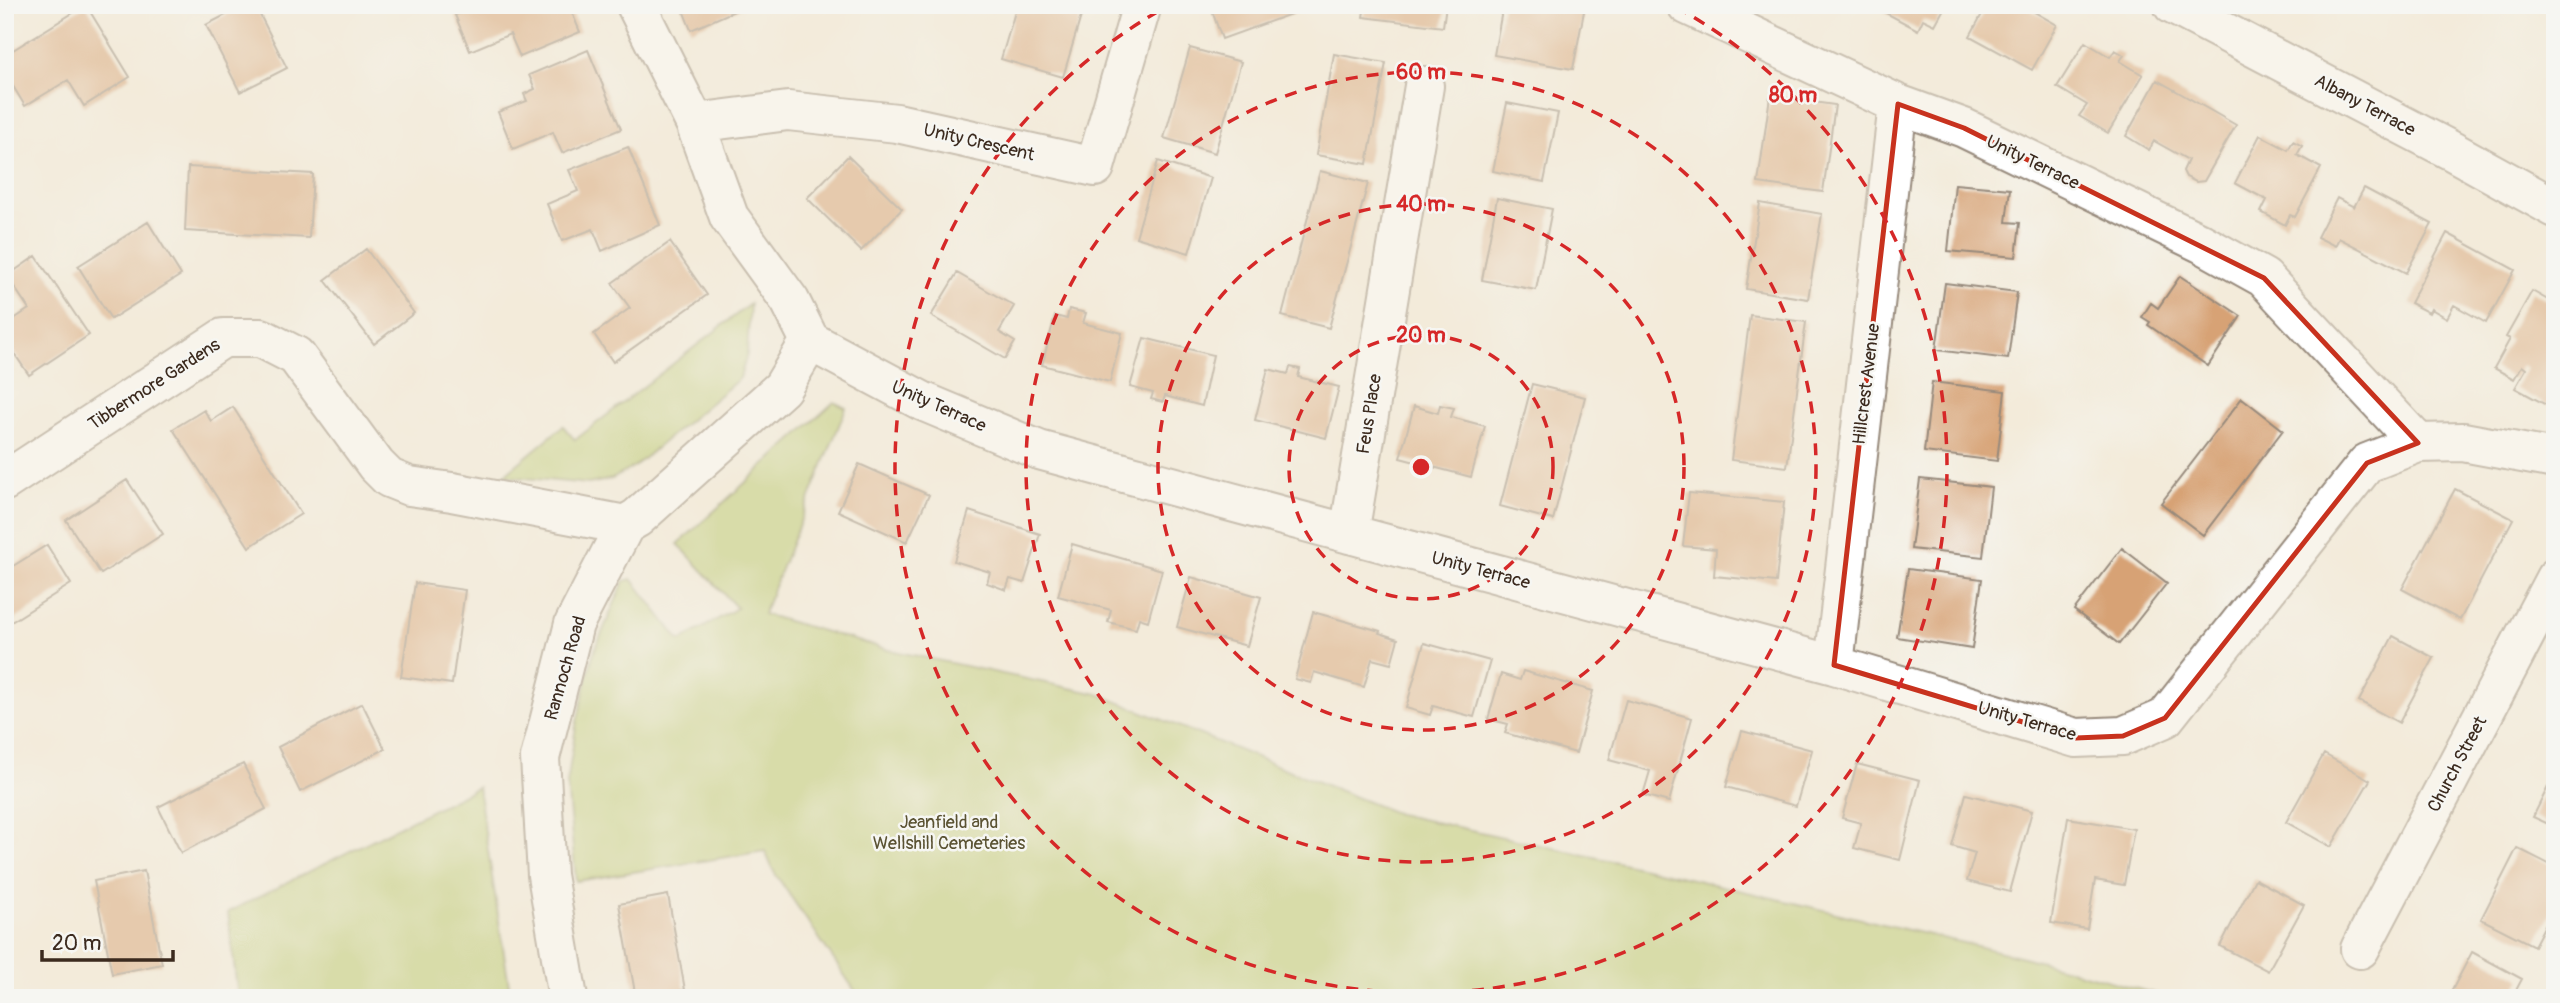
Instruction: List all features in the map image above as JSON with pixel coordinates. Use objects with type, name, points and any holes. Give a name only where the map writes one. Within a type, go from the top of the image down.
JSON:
[{"type":"street","points":[[636,5],[695,123],[729,217],[790,301],[810,341]]},
{"type":"street","name":"Unity Crescent","points":[[695,123],[788,111],[897,123],[1095,167],[1142,5]]},
{"type":"street","points":[[1687,5],[1898,104]]},
{"type":"street","name":"Albany Terrace","points":[[2174,5],[2555,208]]},
{"type":"street","name":"Feus Place","points":[[1349,534],[1424,86]]},
{"type":"street","name":"Unity Terrace","points":[[1898,104],[1964,128],[2201,243],[2264,278],[2418,443]]},
{"type":"street","name":"Hillcrest Avenue","points":[[1834,665],[1898,104]]},
{"type":"street","name":"Tibbermore Gardens","points":[[5,481],[223,338],[261,338],[296,356],[388,478],[409,486],[625,525]]},
{"type":"street","name":"Unity Terrace","points":[[810,341],[922,401],[1039,450],[1834,665],[2076,738],[2123,736],[2165,718],[2367,463],[2418,443],[2463,442],[2555,459]]},
{"type":"street","name":"Rannoch Road","points":[[568,998],[547,875],[540,758],[574,624],[625,525],[637,518],[782,388],[810,341]]},
{"type":"street","name":"Church Street","points":[[2360,950],[2555,578]]},
{"type":"highlighted area","points":[[1898,104],[1964,128],[2264,278],[2418,443],[2367,463],[2165,718],[2123,736],[2076,738],[1834,665]]},
{"type":"green space","points":[[750,304],[747,354],[740,378],[635,466],[612,479],[589,484],[503,476],[563,426],[575,440]]},
{"type":"green space","name":"Jeanfield and Wellshill Cemeteries","points":[[834,402],[846,408],[763,614],[889,650],[1098,694],[1398,814],[1658,871],[2027,958],[2170,998],[860,998],[774,872],[765,851],[576,881],[567,784],[576,726],[593,654],[624,581],[632,579],[680,641],[737,608],[678,544]]},
{"type":"green space","points":[[478,787],[511,998],[238,998],[228,912]]},
{"type":"building","points":[[86,5],[130,77],[84,106],[68,80],[25,106],[5,73],[5,55]]},
{"type":"building","points":[[245,5],[255,5],[287,68],[240,92],[206,25]]},
{"type":"building","points":[[479,5],[569,5],[580,32],[520,57],[510,34],[470,51],[455,15]]},
{"type":"building","points":[[681,5],[748,5],[691,30]]},
{"type":"building","points":[[1017,5],[1084,6],[1063,77],[1001,59]]},
{"type":"building","points":[[1210,5],[1313,5],[1313,6],[1222,39]]},
{"type":"building","points":[[1365,5],[1446,5],[1443,27],[1363,17]]},
{"type":"building","points":[[1503,5],[1585,6],[1573,69],[1494,55]]},
{"type":"building","points":[[1887,5],[1946,5],[1935,25],[1923,19],[1918,30],[1884,12]]},
{"type":"building","points":[[1987,5],[2022,5],[2057,25],[2032,70],[1970,36]]},
{"type":"building","points":[[2085,42],[2110,57],[2115,50],[2124,55],[2120,61],[2143,75],[2108,133],[2079,116],[2087,105],[2057,87]]},
{"type":"building","points":[[1190,48],[1241,62],[1215,153],[1164,138]]},
{"type":"building","points":[[588,50],[621,129],[562,153],[553,132],[513,149],[498,112],[527,101],[524,94],[535,89],[529,75]]},
{"type":"building","points":[[1334,54],[1386,63],[1367,164],[1316,155]]},
{"type":"building","points":[[2157,80],[2236,125],[2204,181],[2196,182],[2186,177],[2183,171],[2188,160],[2154,141],[2149,150],[2126,136]]},
{"type":"building","points":[[1770,96],[1835,105],[1823,192],[1758,183]]},
{"type":"building","points":[[1507,103],[1558,113],[1544,182],[1493,171]]},
{"type":"building","points":[[2260,135],[2288,150],[2293,141],[2302,146],[2297,155],[2321,168],[2295,217],[2290,215],[2285,225],[2261,212],[2267,200],[2235,183]]},
{"type":"building","points":[[628,147],[660,225],[602,251],[593,229],[562,241],[547,204],[578,191],[569,170]]},
{"type":"building","points":[[848,156],[902,209],[861,251],[807,198]]},
{"type":"building","points":[[1158,161],[1211,178],[1189,253],[1136,237]]},
{"type":"building","points":[[188,167],[313,174],[309,238],[185,231]]},
{"type":"building","points":[[1320,171],[1368,183],[1329,328],[1282,316]]},
{"type":"building","points":[[1955,184],[2010,189],[2006,222],[2020,223],[2016,257],[1948,251]]},
{"type":"building","points":[[2364,188],[2432,224],[2406,273],[2339,238],[2335,246],[2317,237],[2337,198],[2354,207]]},
{"type":"building","points":[[1497,198],[1552,209],[1536,290],[1482,280]]},
{"type":"building","points":[[1760,203],[1822,214],[1808,299],[1746,289]]},
{"type":"building","points":[[148,222],[181,275],[111,319],[78,266]]},
{"type":"building","points":[[2447,233],[2515,270],[2486,323],[2454,305],[2447,318],[2431,309],[2429,313],[2410,303]]},
{"type":"building","points":[[670,242],[707,295],[613,362],[594,334],[630,308],[612,283]]},
{"type":"building","points":[[366,249],[414,313],[374,344],[325,280]]},
{"type":"building","points":[[36,256],[89,335],[29,375],[5,340],[5,325],[29,309],[7,276]]},
{"type":"building","points":[[957,273],[1014,306],[999,332],[1015,342],[1005,359],[931,316]]},
{"type":"building","points":[[2180,276],[2241,316],[2208,366],[2148,325],[2150,322],[2142,317],[2151,303],[2158,308]]},
{"type":"building","points":[[1945,283],[2017,292],[2008,359],[1936,350]]},
{"type":"building","points":[[2532,291],[2555,304],[2555,394],[2548,406],[2515,388],[2526,369],[2522,366],[2514,379],[2494,368],[2510,339],[2506,337]]},
{"type":"building","points":[[1069,309],[1086,313],[1083,323],[1122,333],[1110,382],[1042,365],[1055,316],[1067,319]]},
{"type":"building","points":[[1750,315],[1806,322],[1787,467],[1731,460]]},
{"type":"building","points":[[1144,338],[1213,355],[1202,406],[1165,396],[1163,402],[1151,399],[1153,393],[1130,387]]},
{"type":"building","points":[[1290,367],[1300,369],[1298,377],[1339,387],[1326,438],[1255,420],[1268,369],[1288,374]]},
{"type":"building","points":[[1932,382],[2005,391],[1997,461],[1924,452]]},
{"type":"building","points":[[1532,384],[1585,397],[1553,520],[1500,506]]},
{"type":"building","points":[[2242,398],[2283,430],[2203,535],[2161,503]]},
{"type":"building","points":[[1440,405],[1454,408],[1451,417],[1485,426],[1471,477],[1433,467],[1430,473],[1421,471],[1423,464],[1400,458],[1414,406],[1438,413]]},
{"type":"building","points":[[233,407],[301,514],[249,547],[173,429],[204,410],[211,421]]},
{"type":"building","points":[[859,464],[929,495],[907,542],[838,511]]},
{"type":"building","points":[[1920,479],[1991,487],[1983,557],[1911,549]]},
{"type":"building","points":[[127,480],[163,534],[101,574],[66,520]]},
{"type":"building","points":[[2455,489],[2513,519],[2460,620],[2402,589]]},
{"type":"building","points":[[1689,493],[1784,502],[1776,582],[1714,576],[1716,549],[1683,546]]},
{"type":"building","points":[[969,511],[1040,534],[1024,583],[1010,579],[1006,590],[987,583],[990,572],[954,561]]},
{"type":"building","points":[[1072,544],[1162,570],[1148,621],[1139,618],[1136,629],[1108,622],[1111,610],[1058,596]]},
{"type":"building","points":[[47,545],[71,584],[8,624],[5,621],[5,571]]},
{"type":"building","points":[[2122,548],[2167,583],[2119,644],[2074,610]]},
{"type":"building","points":[[1908,569],[1982,579],[1972,649],[1897,637]]},
{"type":"building","points":[[1191,577],[1261,597],[1247,646],[1177,627]]},
{"type":"building","points":[[415,583],[465,590],[452,684],[401,677]]},
{"type":"building","points":[[1313,612],[1380,631],[1379,633],[1398,639],[1391,664],[1372,659],[1364,687],[1314,672],[1311,683],[1295,679]]},
{"type":"building","points":[[2393,636],[2434,658],[2399,723],[2359,701]]},
{"type":"building","points":[[1424,643],[1490,661],[1474,717],[1433,706],[1430,715],[1406,708]]},
{"type":"building","points":[[1523,671],[1593,691],[1576,753],[1505,733],[1508,724],[1488,719],[1501,674],[1520,680]]},
{"type":"building","points":[[1626,700],[1692,718],[1669,802],[1643,795],[1650,771],[1609,760]]},
{"type":"building","points":[[362,703],[385,749],[300,792],[278,747]]},
{"type":"building","points":[[1742,731],[1812,750],[1796,806],[1726,787]]},
{"type":"building","points":[[2324,754],[2370,780],[2331,847],[2286,822]]},
{"type":"building","points":[[243,764],[266,809],[181,853],[158,807]]},
{"type":"building","points":[[1857,764],[1920,780],[1900,860],[1854,848],[1861,823],[1842,818]]},
{"type":"building","points":[[2555,773],[2555,827],[2533,817]]},
{"type":"building","points":[[1966,794],[2032,811],[2010,892],[1967,881],[1975,853],[1952,846]]},
{"type":"building","points":[[2068,818],[2134,829],[2124,885],[2095,880],[2087,929],[2051,923]]},
{"type":"building","points":[[2517,848],[2555,867],[2555,906],[2534,946],[2481,919]]},
{"type":"building","points":[[144,871],[162,964],[112,974],[94,881]]},
{"type":"building","points":[[2255,879],[2304,905],[2268,971],[2220,946]]},
{"type":"building","points":[[668,895],[685,990],[636,998],[619,904]]},
{"type":"building","points":[[2472,952],[2522,979],[2512,998],[2448,998]]}]
